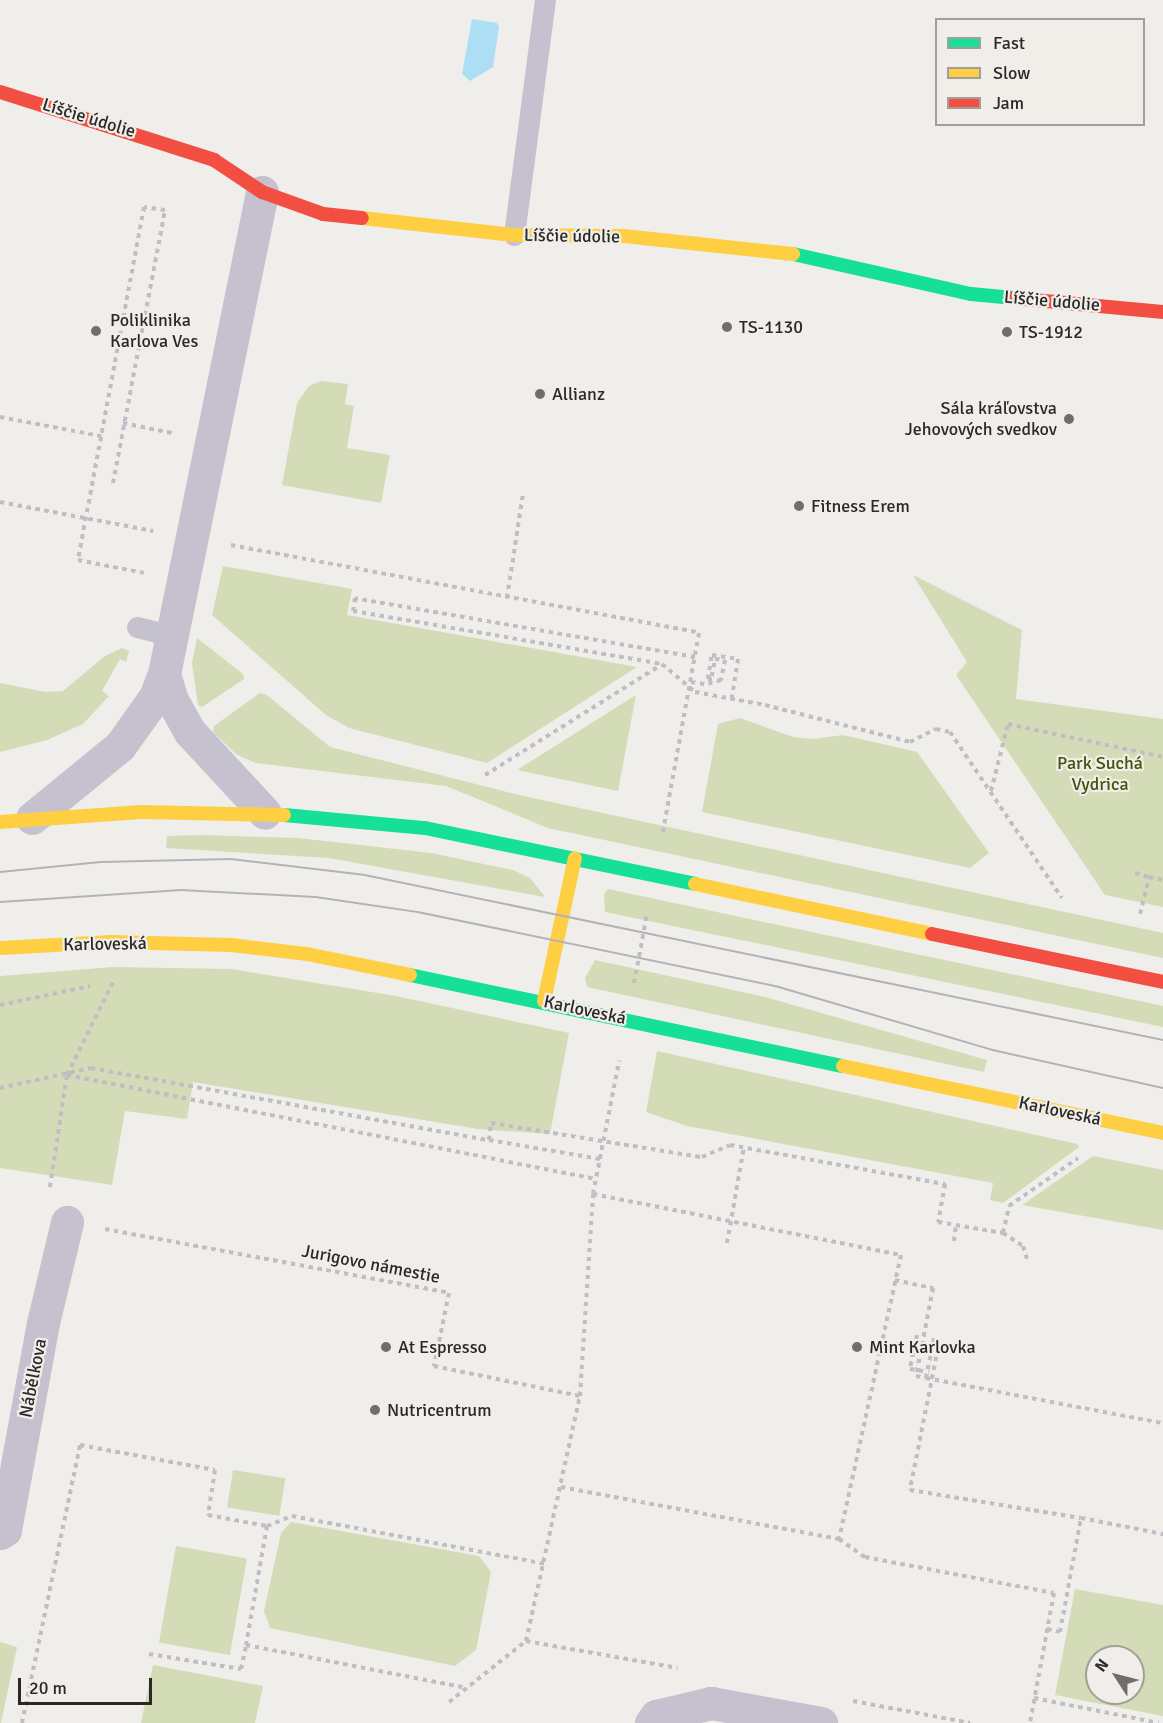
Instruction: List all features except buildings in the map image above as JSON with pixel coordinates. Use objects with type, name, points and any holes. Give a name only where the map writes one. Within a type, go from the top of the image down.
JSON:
[{"type":"main road","name":"Líščie údolie","points":[[0,92],[213,160],[262,192],[323,214],[514,235],[624,236],[791,254],[971,294],[1163,312]]},
{"type":"main road","points":[[16,820],[142,812],[265,813],[425,828],[1163,982]]},
{"type":"main road","points":[[544,1001],[575,858]]},
{"type":"main road","name":"Karloveská","points":[[0,948],[111,942],[231,945],[307,954],[544,1001],[1163,1133]]},
{"type":"street","points":[[16,820],[120,746],[154,697],[164,674],[262,192]]},
{"type":"street","points":[[164,674],[172,700],[190,732],[265,813]]},
{"type":"street","name":"Nábělkova","points":[[0,1533],[5,1530],[43,1323],[67,1222]]},
{"type":"street","points":[[651,1723],[656,1716],[711,1702],[821,1723]]},
{"type":"lane","points":[[514,235],[545,0]]},
{"type":"lane","points":[[136,627],[172,636]]},
{"type":"path","points":[[113,483],[165,210],[144,207],[78,560],[148,574]]},
{"type":"path","points":[[0,417],[101,436]]},
{"type":"path","points":[[123,423],[181,435]]},
{"type":"path","points":[[507,598],[523,493]]},
{"type":"path","points":[[0,502],[165,533]]},
{"type":"path","points":[[228,544],[699,633],[666,814]]},
{"type":"path","points":[[695,657],[355,598],[353,611],[662,664],[695,692],[732,698],[910,742],[936,729],[950,732],[1062,898]]},
{"type":"path","points":[[690,682],[710,685],[716,659],[725,660],[721,681],[708,679],[712,655],[738,659],[732,698]]},
{"type":"path","points":[[485,775],[662,664]]},
{"type":"path","points":[[991,792],[1008,724],[1163,757]]},
{"type":"path","points":[[1135,873],[1163,880]]},
{"type":"path","points":[[1140,914],[1149,877]]},
{"type":"path","points":[[0,1005],[114,981],[68,1075],[47,1206],[67,1222]]},
{"type":"path","points":[[0,1088],[68,1075],[91,1068],[600,1158],[593,1194],[580,1396],[545,1564],[526,1641],[449,1702]]},
{"type":"path","points":[[68,1075],[596,1179]]},
{"type":"path","points":[[489,1140],[491,1123],[702,1157],[730,1145],[945,1184],[938,1222],[1003,1233],[1023,1246],[1028,1262]]},
{"type":"path","points":[[727,1242],[744,1148]]},
{"type":"path","points":[[1003,1233],[1009,1206],[1083,1154]]},
{"type":"path","points":[[593,1194],[901,1255],[839,1539]]},
{"type":"path","name":"Jurigovo námestie","points":[[67,1222],[449,1293],[434,1366],[580,1396]]},
{"type":"path","points":[[954,1240],[956,1225]]},
{"type":"path","points":[[896,1280],[933,1288],[916,1376],[1163,1423]]},
{"type":"path","points":[[917,1335],[910,1369],[932,1373]]},
{"type":"path","points":[[926,1378],[934,1338]]},
{"type":"path","points":[[959,1352],[938,1348],[910,1490],[1163,1533]]},
{"type":"path","points":[[22,1723],[80,1444],[215,1470],[207,1515],[267,1526],[292,1516],[545,1564]]},
{"type":"path","points":[[561,1487],[839,1539],[865,1557],[1054,1593],[1030,1723]]},
{"type":"path","points":[[1047,1629],[1060,1632],[1081,1518]]},
{"type":"path","points":[[149,1654],[241,1669],[267,1526]]},
{"type":"path","points":[[526,1641],[613,1655]]},
{"type":"path","points":[[246,1645],[468,1688]]},
{"type":"path","points":[[1034,1698],[1159,1723]]},
{"type":"green space","points":[[321,381],[348,384],[345,404],[354,406],[347,448],[390,455],[381,503],[282,485],[297,403],[309,386]]},
{"type":"green space","points":[[223,566],[352,589],[347,615],[637,667],[487,763],[349,728],[326,715],[212,615]]},
{"type":"green space","name":"Park Suchá Vydrica","points":[[913,575],[1022,630],[1016,699],[1163,719],[1163,907],[1105,895],[956,675],[967,662]]},
{"type":"green space","points":[[197,638],[243,674],[244,679],[202,707],[198,705],[192,663]]},
{"type":"green space","points":[[122,648],[129,651],[126,662],[120,659],[102,691],[109,696],[83,724],[47,740],[0,752],[0,683],[46,692],[63,691],[105,656]]},
{"type":"green space","points":[[260,693],[267,695],[330,747],[519,795],[1163,933],[1163,958],[548,828],[446,786],[256,763],[237,755],[213,732],[214,726]]},
{"type":"green space","points":[[636,695],[618,791],[517,770]]},
{"type":"green space","points":[[740,718],[793,737],[814,739],[843,735],[917,752],[989,853],[970,868],[702,812],[718,724]]},
{"type":"green space","points":[[167,836],[298,838],[431,853],[513,870],[530,878],[545,897],[329,858],[166,848]]},
{"type":"green space","points":[[608,889],[1163,1006],[1163,1027],[605,912],[604,894]]},
{"type":"green space","points":[[595,960],[765,997],[987,1060],[984,1072],[587,987],[585,978]]},
{"type":"green space","points":[[113,967],[231,969],[396,996],[569,1033],[550,1134],[478,1129],[193,1082],[187,1119],[125,1111],[112,1185],[0,1168],[0,976]]},
{"type":"green space","points":[[657,1051],[1077,1144],[1079,1147],[1003,1203],[990,1200],[993,1183],[687,1126],[646,1112]]},
{"type":"green space","points":[[1093,1156],[1163,1170],[1163,1230],[1022,1205]]},
{"type":"green space","points":[[233,1470],[285,1478],[279,1516],[227,1508]]},
{"type":"green space","points":[[291,1522],[479,1556],[491,1572],[476,1650],[455,1666],[270,1628],[264,1611],[281,1533]]},
{"type":"green space","points":[[176,1546],[247,1559],[230,1655],[159,1643]]},
{"type":"green space","points":[[1075,1589],[1163,1605],[1163,1716],[1106,1705],[1145,1705],[1145,1645],[1085,1645],[1085,1701],[1055,1695]]},
{"type":"green space","points":[[0,1642],[17,1647],[1,1723],[0,1723]]},
{"type":"green space","points":[[153,1665],[263,1686],[255,1723],[141,1723]]},
{"type":"water","points":[[472,19],[497,23],[499,27],[493,67],[470,81],[462,74]]},
{"type":"tram line","points":[[0,872],[101,862],[231,859],[365,875],[1163,1040]]},
{"type":"tram line","points":[[0,902],[181,890],[316,897],[418,912],[779,987],[993,1050],[1163,1088]]},
{"type":"traffic: fast","points":[[793,254],[971,294],[1014,298]]},
{"type":"traffic: fast","points":[[284,815],[425,828],[695,884]]},
{"type":"traffic: fast","points":[[410,975],[843,1066]]},
{"type":"traffic: slow","points":[[362,218],[514,235],[624,236],[793,254]]},
{"type":"traffic: slow","points":[[0,822],[142,812],[284,815]]},
{"type":"traffic: slow","points":[[544,1001],[575,858]]},
{"type":"traffic: slow","points":[[695,884],[932,934]]},
{"type":"traffic: slow","points":[[0,948],[111,942],[231,945],[307,954],[410,975]]},
{"type":"traffic: slow","points":[[843,1066],[1163,1133]]},
{"type":"traffic: jam","points":[[0,92],[214,160],[262,192],[323,214],[362,218]]},
{"type":"traffic: jam","points":[[1014,298],[1163,312]]},
{"type":"traffic: jam","points":[[932,934],[1163,982]]},
{"type":"place","name":"TS-1130","points":[[727,327]]},
{"type":"place","name":"Poliklinika Karlova Ves","points":[[96,331]]},
{"type":"place","name":"TS-1912","points":[[1007,332]]},
{"type":"place","name":"Allianz","points":[[540,394]]},
{"type":"place","name":"Sála kráľovstva Jehovových svedkov","points":[[1069,419]]},
{"type":"place","name":"Fitness Erem","points":[[799,506]]},
{"type":"place","name":"At Espresso","points":[[386,1347]]},
{"type":"place","name":"Mint Karlovka","points":[[857,1347]]},
{"type":"place","name":"Nutricentrum","points":[[375,1410]]}]
